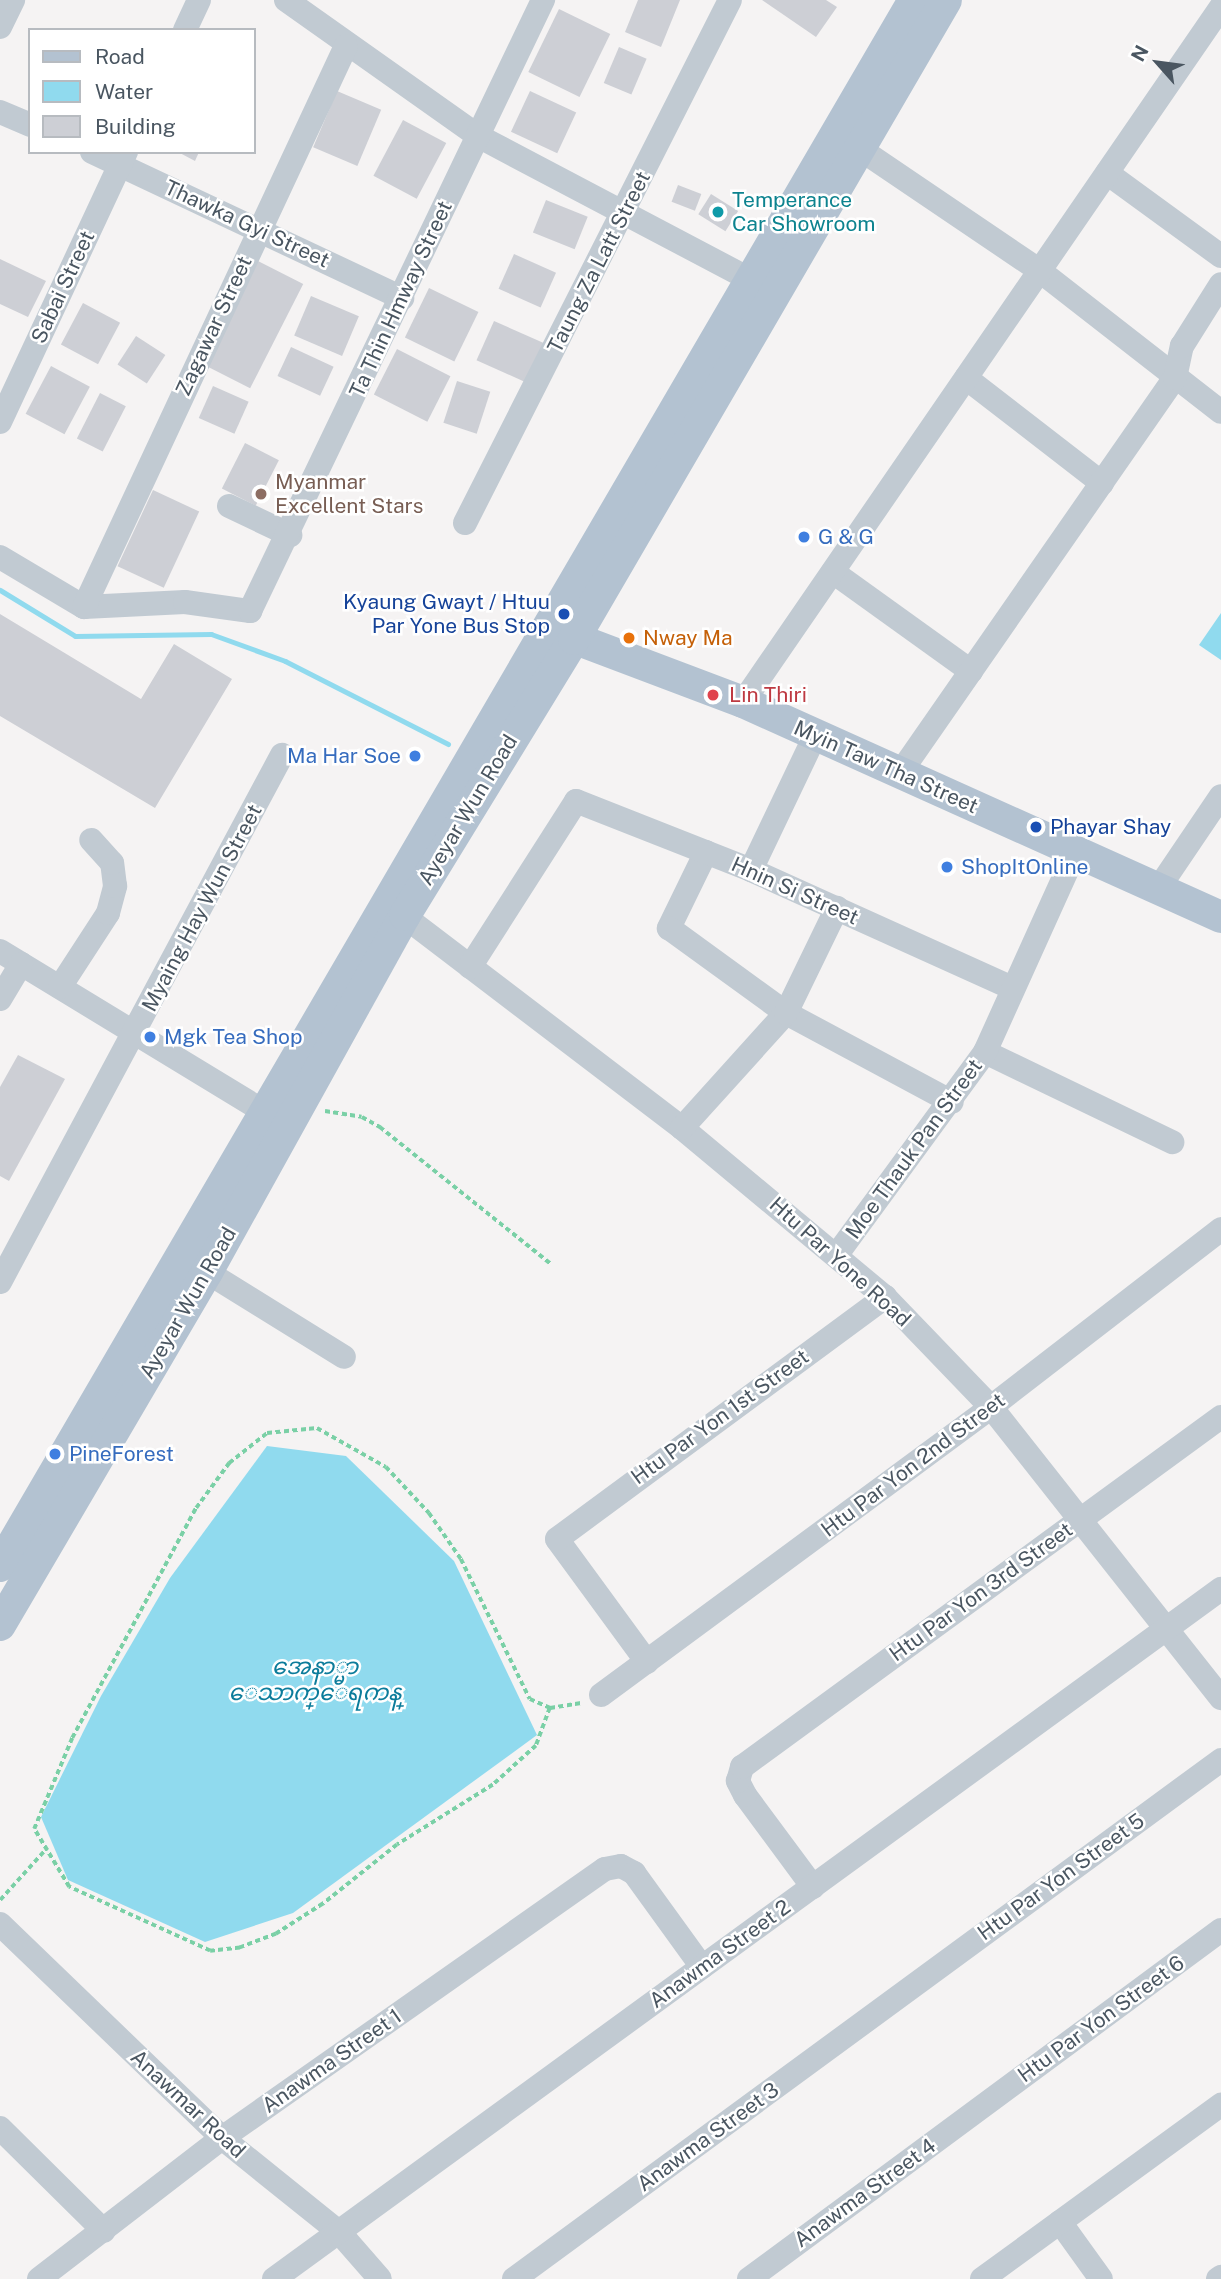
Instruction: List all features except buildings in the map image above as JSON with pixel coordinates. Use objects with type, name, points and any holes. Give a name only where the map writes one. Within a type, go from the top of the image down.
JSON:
[{"type":"main road","name":"Ayeyar Wun Road","points":[[763,286],[860,149],[922,4]]},
{"type":"main road","name":"Ayeyar Wun Road","points":[[0,1625],[207,1272],[284,1115],[395,909],[561,633],[763,286],[922,4]]},
{"type":"main road","name":"Myin Taw Tha Street","points":[[561,633],[743,702],[1221,917]]},
{"type":"main road","name":"Ayeyar Wun Road","points":[[0,1566],[284,1115]]},
{"type":"street","points":[[0,27],[13,0]]},
{"type":"street","points":[[186,28],[199,0]]},
{"type":"street","points":[[286,0],[346,46],[478,136],[626,211],[763,286]]},
{"type":"street","name":"Ta Thin Hmway Street","points":[[84,607],[185,602],[250,611],[260,598],[542,0]]},
{"type":"street","name":"Taung Za Latt Street","points":[[466,523],[626,211],[730,0]]},
{"type":"street","points":[[743,702],[1221,7]]},
{"type":"street","name":"Zagawar Street","points":[[84,607],[346,46]]},
{"type":"street","points":[[0,112],[28,124]]},
{"type":"street","points":[[860,149],[1040,271],[1221,412]]},
{"type":"street","name":"Thawka Gyi Street","points":[[102,154],[123,158],[259,229],[401,298]]},
{"type":"street","name":"Sabai Street","points":[[0,422],[123,158]]},
{"type":"street","points":[[1107,173],[1221,256]]},
{"type":"street","points":[[900,773],[1175,378],[1182,346],[1221,284]]},
{"type":"street","points":[[966,378],[1102,483]]},
{"type":"street","points":[[229,506],[290,535]]},
{"type":"street","points":[[0,557],[84,607]]},
{"type":"street","points":[[833,572],[971,671]]},
{"type":"street","points":[[751,870],[815,736]]},
{"type":"street","name":"Myaing Hay Wun Street","points":[[0,1282],[136,1033],[282,755]]},
{"type":"street","points":[[1158,889],[1221,796]]},
{"type":"street","name":"Hnin Si Street","points":[[470,967],[576,801],[751,870],[1012,988]]},
{"type":"street","points":[[60,987],[108,913],[115,886],[112,863],[91,840]]},
{"type":"street","points":[[706,852],[670,928],[786,1013],[952,1102]]},
{"type":"street","name":"Moe Thauk Pan Street","points":[[838,1253],[952,1102],[985,1052],[1075,853]]},
{"type":"street","points":[[682,1128],[786,1013],[837,908]]},
{"type":"street","name":"Htu Par Yone Road","points":[[395,909],[682,1128],[838,1253],[885,1297],[991,1407],[1221,1698]]},
{"type":"street","points":[[0,999],[11,958],[136,1033],[284,1115]]},
{"type":"street","points":[[985,1052],[1172,1142]]},
{"type":"street","name":"Htu Par Yon 2nd Street","points":[[601,1695],[991,1407],[1221,1229]]},
{"type":"street","points":[[207,1272],[344,1357]]},
{"type":"street","name":"Htu Par Yon 1st Street","points":[[647,1662],[557,1539],[885,1297]]},
{"type":"street","name":"Htu Par Yon 3rd Street","points":[[813,1886],[744,1794],[738,1781],[742,1767],[1221,1417]]},
{"type":"street","name":"Anawma Street 2","points":[[274,2279],[1221,1589]]},
{"type":"street","name":"Anawma Street 3","points":[[514,2279],[1221,1760]]},
{"type":"street","name":"Anawma Street 1","points":[[39,2279],[222,2138],[605,1869],[621,1866],[634,1872],[702,1967]]},
{"type":"street","name":"Anawmar Road","points":[[0,1924],[222,2138],[340,2232],[380,2279]]},
{"type":"street","name":"Htu Par Yon Street 6","points":[[981,2108],[1221,1930]]},
{"type":"street","points":[[982,2279],[1221,2105]]},
{"type":"street","name":"Anawma Street 4","points":[[749,2279],[981,2108]]},
{"type":"street","points":[[0,2128],[104,2231]]},
{"type":"street","points":[[1060,2221],[1101,2279]]},
{"type":"path","points":[[284,1115],[362,1117],[380,1127],[551,1265]]},
{"type":"path","points":[[550,1708],[536,1746],[492,1785],[397,1845],[323,1905],[276,1934],[240,1948],[210,1951],[69,1887],[34,1829],[72,1738],[195,1508],[229,1463],[267,1433],[317,1428],[386,1467],[429,1513],[461,1559],[530,1699],[550,1708],[587,1702],[601,1695]]},
{"type":"path","points":[[0,1900],[47,1848]]},
{"type":"water","points":[[1221,613],[1221,660],[1199,645]]},
{"type":"water","name":"အေနာ္မာ ေသာက္ေရကန္","points":[[267,1446],[346,1456],[454,1561],[537,1735],[293,1913],[205,1942],[68,1880],[41,1817],[101,1696],[170,1578]]},
{"type":"waterway","points":[[0,590],[75,636],[211,634],[285,661],[448,744]]},
{"type":"place","name":"Temperance Car Showroom","points":[[718,212]]},
{"type":"place","name":"Myanmar Excellent Stars","points":[[261,494]]},
{"type":"place","name":"G & G","points":[[804,537]]},
{"type":"place","name":"Kyaung Gwayt / Htuu Par Yone Bus Stop","points":[[564,614]]},
{"type":"place","name":"Nway Ma","points":[[629,638]]},
{"type":"place","name":"Lin Thiri","points":[[713,695]]},
{"type":"place","name":"Ma Har Soe","points":[[415,756]]},
{"type":"place","name":"Phayar Shay","points":[[1036,827]]},
{"type":"place","name":"ShopItOnline","points":[[947,867]]},
{"type":"place","name":"Mgk Tea Shop","points":[[150,1037]]},
{"type":"place","name":"PineForest","points":[[55,1454]]}]
